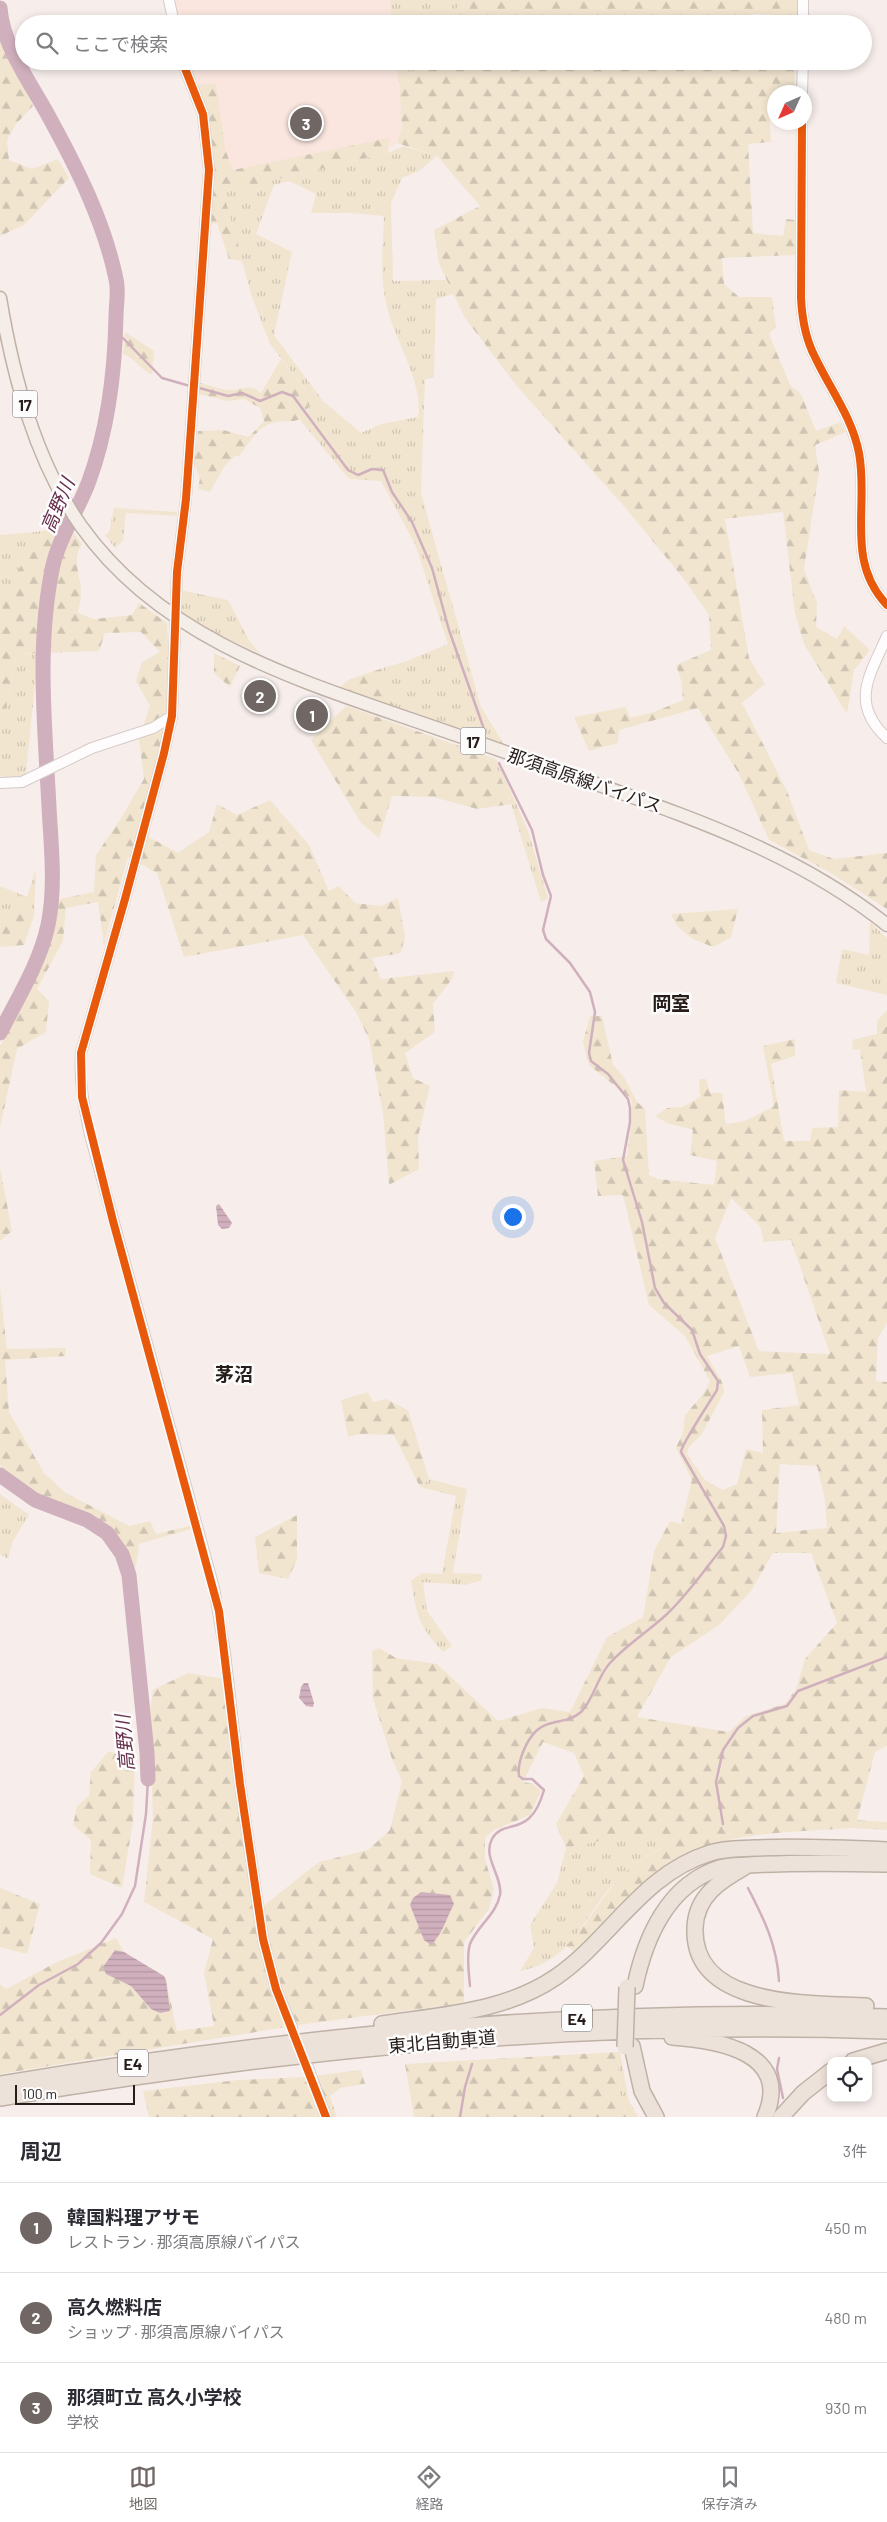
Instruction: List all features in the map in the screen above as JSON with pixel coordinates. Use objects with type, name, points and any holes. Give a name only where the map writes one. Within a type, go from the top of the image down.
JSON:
[{"type":"highway","points":[[267,2045],[483,2007],[529,1992],[556,1977],[579,1958],[645,1890],[669,1872],[696,1858],[721,1849],[796,1846],[887,1850]]},
{"type":"highway","points":[[646,2117],[632,2085],[628,2047],[631,1987],[640,1938],[651,1916],[666,1896],[685,1878],[704,1866],[752,1848]]},
{"type":"highway","points":[[631,1987],[650,1935],[664,1912],[679,1894],[697,1879],[718,1869],[733,1865],[800,1862],[887,1864]]},
{"type":"highway","points":[[748,1865],[715,1886],[701,1902],[697,1912],[694,1931],[696,1943],[706,1965],[714,1975],[735,1989],[761,1998],[887,2008]]},
{"type":"highway","name":"東北自動車道","points":[[0,2084],[267,2045],[499,2022],[617,2016],[796,2014],[887,2017]]},
{"type":"highway","name":"東北自動車道","points":[[0,2098],[160,2073],[335,2051],[500,2036],[616,2030],[709,2028],[887,2031]]},
{"type":"highway","points":[[500,2036],[688,2038],[734,2047],[753,2057],[767,2076],[771,2097],[765,2117]]},
{"type":"highway","points":[[628,2047],[642,2091],[656,2117]]},
{"type":"highway","points":[[867,2057],[887,2051]]},
{"type":"highway","points":[[781,2117],[803,2093],[827,2074]]},
{"type":"main road","name":"那須高原線バイパス","points":[[0,298],[29,418],[55,480],[68,504],[95,543],[127,577],[176,619],[266,666],[726,831],[807,871],[841,891],[887,925]]},
{"type":"street","points":[[169,0],[172,15]]},
{"type":"street","points":[[803,0],[803,15]]},
{"type":"street","points":[[186,70],[203,114],[209,170],[186,499],[177,572],[172,716],[164,754],[125,899],[81,1052],[82,1097],[113,1221],[214,1588],[225,1653],[240,1784],[263,1939],[276,1989],[292,2027]]},
{"type":"street","points":[[802,85],[803,70]]},
{"type":"street","points":[[802,130],[801,298],[804,327],[814,356],[844,410],[856,440],[861,473],[862,560],[869,580],[887,605]]},
{"type":"street","points":[[887,636],[868,679],[864,705],[877,729],[887,738]]},
{"type":"street","points":[[0,785],[22,782],[92,748],[153,728],[172,716]]},
{"type":"street","points":[[308,2067],[326,2117]]},
{"type":"shaded area","points":[[175,0],[390,0],[391,15],[178,15]]},
{"type":"shaded area","points":[[192,70],[396,70],[399,81],[402,128],[397,143],[392,147],[226,183],[209,118]]},
{"type":"shaded area","points":[[219,1204],[232,1223],[229,1228],[222,1229],[218,1225],[216,1206]]},
{"type":"shaded area","points":[[304,1683],[308,1683],[314,1703],[313,1707],[306,1706],[299,1698],[301,1687]]},
{"type":"shaded area","points":[[421,1892],[450,1895],[454,1904],[441,1931],[431,1945],[424,1940],[410,1905],[413,1898]]},
{"type":"shaded area","points":[[115,1950],[124,1952],[164,1976],[170,2011],[160,2013],[151,2009],[131,1986],[106,1974],[103,1967]]},
{"type":"green space","points":[[390,0],[465,0],[451,15],[391,15]]},
{"type":"green space","points":[[465,0],[797,0],[797,15],[451,15]]},
{"type":"green space","points":[[0,35],[33,106],[16,124],[7,140],[9,160],[32,169],[58,159],[69,178],[24,225],[0,236]]},
{"type":"green space","points":[[396,70],[415,70],[414,72],[399,81]]},
{"type":"green space","points":[[415,70],[795,70],[794,85],[767,85],[767,130],[770,130],[771,142],[748,144],[753,233],[783,236],[786,219],[795,220],[795,255],[722,258],[724,284],[739,297],[772,297],[776,327],[769,334],[790,385],[801,394],[816,431],[841,422],[846,432],[815,445],[819,472],[804,569],[817,603],[816,627],[837,639],[844,626],[870,650],[854,670],[847,714],[804,644],[795,613],[783,512],[725,519],[749,658],[765,684],[742,703],[787,791],[809,850],[834,859],[887,853],[887,909],[829,872],[769,840],[739,774],[698,708],[619,730],[618,743],[589,751],[574,717],[626,707],[630,718],[654,712],[683,700],[681,680],[676,665],[711,650],[709,615],[683,578],[629,512],[516,385],[465,318],[439,264],[434,230],[480,206],[437,156],[397,143],[402,128],[399,81]]},
{"type":"green space","points":[[216,83],[225,149],[233,170],[389,138],[388,153],[223,192],[243,261],[229,259],[217,223],[208,224],[214,166],[198,85]]},
{"type":"green space","points":[[404,146],[437,156],[419,171],[402,178],[391,203],[393,281],[446,280],[454,294],[436,299],[434,378],[425,379],[421,493],[481,707],[505,746],[394,706],[383,668],[407,661],[448,644],[415,544],[381,481],[349,479],[300,420],[309,410],[310,396],[270,344],[251,294],[223,192],[388,153]],"holes":[[[289,181],[316,194],[311,213],[349,213],[384,216],[382,264],[385,300],[417,392],[418,417],[381,424],[361,433],[323,401],[274,335],[292,252],[256,234],[274,185]]]},
{"type":"green space","points":[[125,332],[154,351],[152,375],[123,354]]},
{"type":"green space","points":[[281,359],[310,396],[305,415],[295,421],[273,423],[265,426],[254,436],[239,456],[235,456],[224,467],[210,492],[198,489],[200,478],[194,464],[198,431],[223,430],[249,437],[264,421],[260,408],[244,399],[227,401],[199,394],[200,383],[228,390],[249,387],[261,393]]},
{"type":"green space","points":[[114,508],[177,512],[177,516],[126,513],[123,541],[115,548],[105,535],[109,532]]},
{"type":"green space","points":[[60,514],[82,544],[77,556],[77,568],[81,586],[78,613],[93,619],[132,615],[139,603],[167,623],[170,687],[167,728],[153,785],[149,837],[178,853],[209,832],[217,804],[237,815],[270,800],[309,845],[329,891],[339,886],[355,903],[381,906],[398,898],[405,936],[401,953],[372,958],[381,979],[454,971],[452,979],[433,1004],[435,1032],[405,1053],[413,1078],[430,1086],[418,1137],[419,1169],[389,1185],[383,1114],[369,1039],[356,1012],[303,935],[184,957],[157,873],[128,857],[104,944],[98,902],[66,908],[63,941],[37,989],[49,1001],[46,1032],[17,1049],[0,1128],[0,1046],[35,973],[60,899],[94,892],[96,855],[120,820],[144,779],[139,738],[150,706],[136,681],[142,662],[160,652],[141,632],[105,633],[99,651],[17,654],[0,734],[0,598],[44,531]]},
{"type":"green space","points":[[44,531],[2,596],[0,598],[0,535]]},
{"type":"green space","points":[[180,590],[228,600],[250,642],[261,654],[209,630],[179,611]]},
{"type":"green space","points":[[214,653],[240,666],[230,687],[214,673]]},
{"type":"green space","points":[[17,654],[38,654],[26,774],[11,779],[0,776],[0,734]]},
{"type":"green space","points":[[383,668],[394,706],[339,688],[350,679]]},
{"type":"green space","points":[[346,706],[493,758],[511,804],[477,809],[433,797],[392,796],[379,838],[361,823],[311,740]]},
{"type":"green space","points":[[493,758],[496,759],[527,828],[548,898],[541,902],[511,804]]},
{"type":"green space","points":[[36,869],[34,916],[0,911],[0,886],[27,897]]},
{"type":"green space","points":[[738,909],[731,937],[714,947],[688,936],[679,927],[671,914]]},
{"type":"green space","points":[[0,911],[34,916],[24,945],[0,947]]},
{"type":"green space","points":[[870,922],[887,938],[887,995],[836,983],[842,949],[869,955]]},
{"type":"green space","points":[[887,1010],[887,1323],[878,1338],[876,1381],[887,1382],[887,1746],[875,1752],[857,1820],[850,1828],[747,1836],[727,1840],[689,1853],[657,1872],[642,1884],[614,1910],[575,1952],[566,1946],[579,1932],[620,1877],[642,1860],[674,1841],[623,1836],[566,1848],[556,1824],[584,1776],[574,1753],[543,1742],[523,1782],[533,1784],[541,1790],[530,1815],[494,1830],[485,1838],[485,1859],[494,1889],[489,1909],[464,1942],[464,2003],[305,2024],[0,2074],[0,1984],[6,1989],[55,1963],[116,1938],[124,1952],[166,1980],[177,2031],[214,2026],[204,1973],[213,1939],[144,1902],[153,1818],[149,1718],[153,1690],[188,1673],[231,1680],[262,1907],[319,1862],[368,1850],[390,1830],[402,1781],[392,1759],[373,1699],[372,1651],[379,1648],[396,1658],[437,1664],[498,1721],[542,1708],[570,1712],[607,1637],[643,1617],[654,1551],[670,1521],[681,1524],[692,1480],[676,1448],[683,1432],[685,1415],[704,1393],[710,1381],[685,1336],[649,1305],[623,1195],[598,1196],[594,1161],[627,1156],[632,1115],[631,1099],[589,1065],[583,1042],[590,1016],[602,1016],[613,1065],[624,1077],[637,1102],[645,1109],[649,1175],[658,1179],[714,1185],[717,1161],[690,1155],[693,1130],[667,1123],[655,1116],[667,1108],[682,1107],[700,1097],[699,1079],[706,1079],[710,1093],[722,1093],[726,1124],[745,1121],[774,1106],[763,1046],[795,1039],[795,1056],[771,1064],[784,1141],[810,1141],[812,1128],[838,1127],[839,1090],[866,1092],[860,1049],[853,1050],[852,1040],[877,1034],[877,1021]],"holes":[[[731,1198],[760,1226],[764,1242],[791,1240],[830,1354],[759,1351],[715,1238]],[[739,1346],[750,1377],[792,1373],[799,1405],[762,1410],[763,1453],[746,1449],[737,1484],[723,1490],[705,1480],[687,1454],[689,1447],[702,1434],[724,1392],[722,1382],[707,1356]],[[780,1464],[817,1466],[825,1500],[827,1528],[776,1533]],[[773,1553],[811,1553],[837,1623],[805,1659],[796,1689],[785,1704],[746,1716],[729,1732],[637,1717],[671,1657],[719,1625],[751,1591]]]},
{"type":"green space","points":[[0,1168],[12,1231],[0,1241]]},
{"type":"green space","points":[[0,1288],[7,1349],[66,1348],[65,1356],[5,1360],[9,1412],[44,1473],[66,1493],[129,1526],[150,1521],[156,1534],[193,1525],[194,1528],[139,1544],[136,1567],[130,1566],[116,1539],[88,1515],[41,1499],[4,1471],[0,1464]]},
{"type":"green space","points":[[368,1392],[373,1402],[386,1399],[408,1410],[429,1479],[420,1487],[394,1435],[360,1434],[348,1437],[341,1400]]},
{"type":"green space","points":[[429,1479],[467,1489],[453,1573],[482,1574],[482,1580],[465,1585],[423,1582],[427,1611],[452,1646],[443,1652],[429,1635],[420,1619],[411,1580],[423,1573],[442,1574],[456,1496],[420,1487]]},
{"type":"green space","points":[[0,1494],[29,1515],[13,1541],[8,1559],[0,1554]]},
{"type":"green space","points":[[297,1515],[297,1560],[288,1579],[259,1573],[255,1537]]},
{"type":"green space","points":[[109,1751],[135,1761],[133,1821],[122,1888],[90,1874],[91,1840],[73,1825],[77,1806],[89,1796],[91,1772]]},
{"type":"green space","points":[[857,1820],[887,1822],[887,1830],[850,1828]]},
{"type":"green space","points":[[626,1835],[675,1841],[643,1859],[615,1882],[565,1948],[553,1958],[538,1966],[520,1971],[534,1948],[530,1925],[557,1883],[566,1848]]},
{"type":"green space","points":[[0,1888],[40,1904],[27,1954],[0,1947]]},
{"type":"green space","points":[[617,2052],[620,2052],[629,2101],[638,2117],[626,2117],[620,2093]]},
{"type":"green space","points":[[617,2052],[620,2093],[626,2117],[414,2117],[405,2064]]},
{"type":"green space","points":[[361,2070],[365,2084],[340,2088],[330,2096],[337,2117],[149,2117],[143,2091],[238,2080],[304,2077]]},
{"type":"waterway","name":"高野川","points":[[0,8],[6,36],[15,56]]},
{"type":"waterway","name":"高野川","points":[[0,1033],[40,953],[48,925],[52,896],[52,866],[43,655],[48,595],[56,554],[89,481],[106,420],[112,379],[117,293],[111,257],[97,215],[69,154],[22,70]]},
{"type":"waterway","points":[[116,331],[162,378],[190,386]]},
{"type":"waterway","points":[[196,387],[228,396],[242,393],[260,401],[282,392],[293,396],[348,470],[358,475],[372,469],[383,470],[392,492],[412,522],[432,568],[449,630],[485,732]]},
{"type":"waterway","points":[[470,1986],[468,1959],[470,1944],[495,1909],[500,1895],[499,1881],[489,1853],[492,1839],[503,1829],[525,1822],[532,1816],[544,1790],[532,1779],[523,1779],[519,1776],[521,1758],[529,1740],[541,1727],[576,1716],[581,1712],[610,1663],[675,1606],[723,1547],[726,1536],[724,1526],[681,1452],[717,1390],[718,1381],[700,1354],[692,1330],[664,1303],[655,1288],[642,1222],[623,1160],[630,1122],[628,1099],[608,1074],[591,1061],[589,1053],[595,1012],[590,992],[570,963],[546,939],[543,930],[551,896],[543,875],[532,830],[499,763]]},
{"type":"waterway","name":"高野川","points":[[0,1475],[35,1500],[87,1520],[107,1533],[122,1554],[129,1575],[148,1779]]},
{"type":"waterway","points":[[723,1824],[716,1782],[723,1750],[738,1728],[753,1716],[787,1706],[798,1691],[887,1657]]},
{"type":"waterway","name":"高野川","points":[[0,2015],[39,1985],[78,1964],[101,1943],[122,1914],[135,1886],[146,1814],[148,1779]]},
{"type":"waterway","points":[[748,1888],[773,1944],[779,1981]]},
{"type":"waterway","points":[[779,2058],[777,2069],[783,2098]]},
{"type":"waterway","points":[[460,2117],[465,2087],[472,2064]]},
{"type":"cycle path","points":[[186,70],[203,114],[209,170],[186,499],[177,572],[172,716],[125,899],[81,1053],[82,1097],[113,1221],[219,1611],[240,1784],[263,1939],[276,1989],[326,2117]]},
{"type":"cycle path","points":[[802,130],[801,298],[803,320],[812,350],[846,415],[856,440],[861,473],[862,552],[866,570],[874,588],[887,605]]},
{"type":"place","name":"那須町立 高久小学校","points":[[306,123]]},
{"type":"place","name":"高久燃料店","points":[[260,696]]},
{"type":"place","name":"韓国料理アサモ","points":[[312,715]]},
{"type":"district","name":"岡室","points":[[671,1002]]},
{"type":"district","name":"茅沼","points":[[234,1373]]}]
